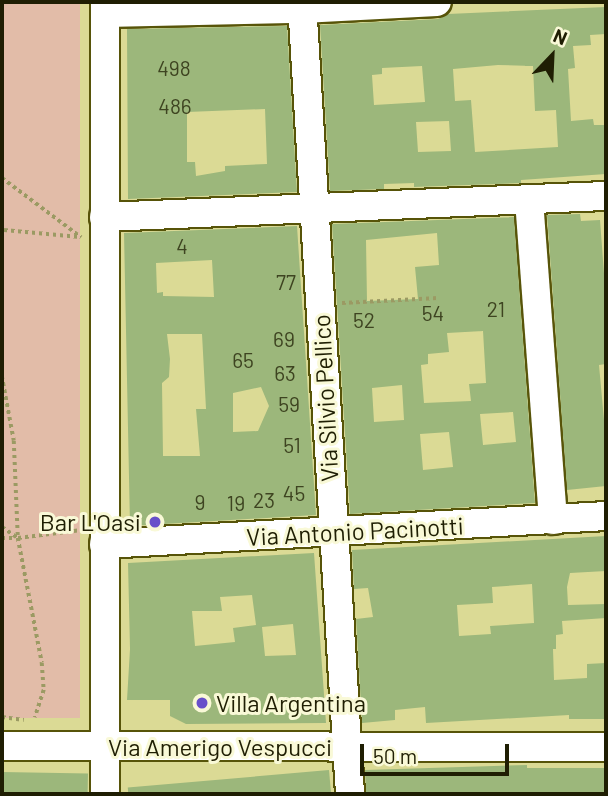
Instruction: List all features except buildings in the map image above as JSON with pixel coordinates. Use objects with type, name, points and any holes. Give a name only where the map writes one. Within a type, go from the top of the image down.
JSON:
[{"type":"street","points":[[105,794],[94,537],[96,231],[105,7],[437,2]]},
{"type":"street","name":"Via Silvio Pellico","points":[[302,5],[312,209],[350,794]]},
{"type":"street","points":[[96,231],[312,209],[606,196]]},
{"type":"street","points":[[529,200],[553,520]]},
{"type":"street","name":"Via Antonio Pacinotti","points":[[94,537],[333,532],[606,516]]},
{"type":"street","name":"Via Amerigo Vespucci","points":[[2,746],[606,747]]},
{"type":"path","points":[[2,177],[96,231]]},
{"type":"path","points":[[2,305],[2,229],[96,231]]},
{"type":"path","points":[[319,304],[438,298]]},
{"type":"path","points":[[2,376],[14,442],[18,538],[42,663],[44,690],[35,718]]},
{"type":"path","points":[[2,527],[18,538]]},
{"type":"path","points":[[2,538],[94,537]]},
{"type":"shaded area","points":[[2,2],[80,2],[80,718],[2,718]]},
{"type":"place","name":"Bar L'Oasi","points":[[155,522]]},
{"type":"place","name":"Villa Argentina","points":[[202,703]]}]
